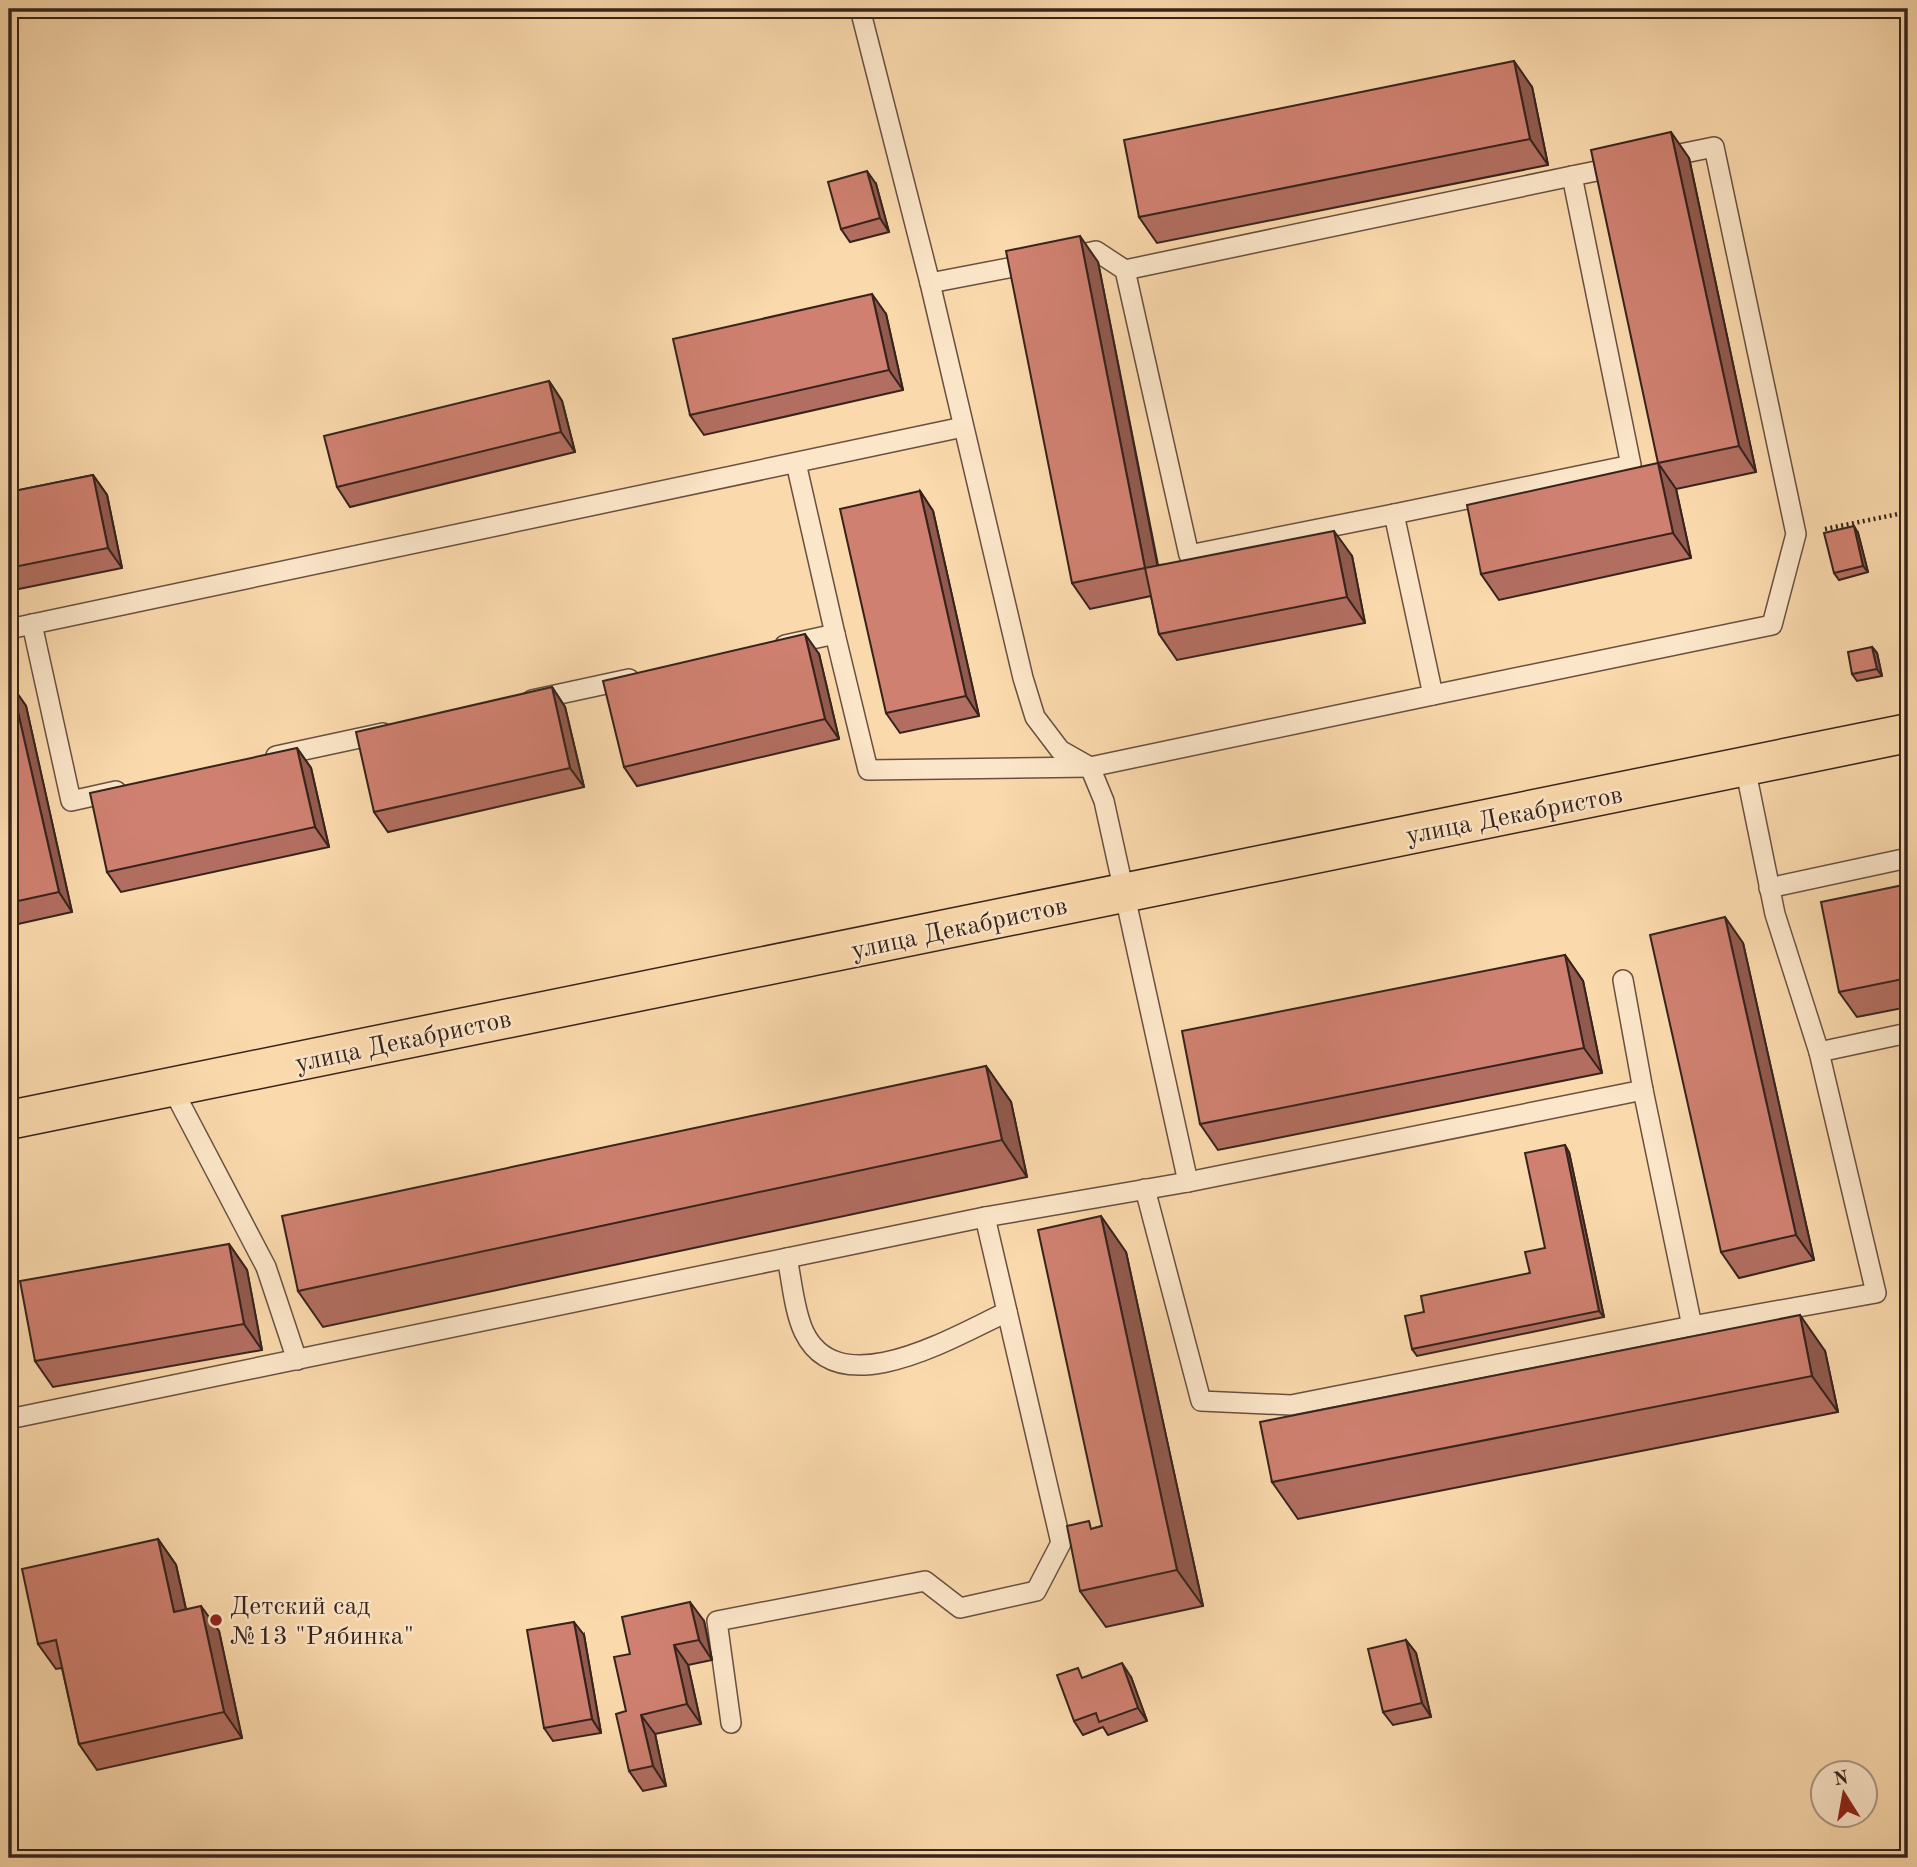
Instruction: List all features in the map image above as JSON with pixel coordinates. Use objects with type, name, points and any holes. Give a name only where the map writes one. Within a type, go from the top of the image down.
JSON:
[{"type":"main road","name":"улица Декабристов","points":[[9,1120],[1908,733]]},
{"type":"lane","points":[[860,9],[930,283],[1002,597],[1035,717],[1060,750],[1090,767],[1104,801],[1122,893],[1188,1181]]},
{"type":"lane","points":[[796,463],[868,771],[1090,767],[1772,625],[1796,534],[1714,147],[1125,270]]},
{"type":"lane","points":[[930,283],[1096,251],[1125,270],[1189,555],[1631,465],[1572,176]]},
{"type":"lane","points":[[9,629],[963,428]]},
{"type":"lane","points":[[1394,514],[1433,695]]},
{"type":"lane","points":[[32,624],[71,801],[139,786]]},
{"type":"lane","points":[[766,649],[835,634]]},
{"type":"lane","points":[[507,706],[644,676]]},
{"type":"lane","points":[[262,759],[398,729]]},
{"type":"lane","points":[[1145,1189],[1201,1401],[1291,1405],[1692,1326],[1876,1293],[1819,1052],[1769,888],[1745,767]]},
{"type":"lane","points":[[1769,888],[1908,858]]},
{"type":"lane","points":[[1623,980],[1692,1326]]},
{"type":"lane","points":[[1819,1052],[1908,1033]]},
{"type":"lane","points":[[172,1088],[266,1267],[297,1360]]},
{"type":"lane","points":[[9,1419],[985,1217],[1188,1181],[1643,1090]]},
{"type":"lane","points":[[731,1723],[717,1621],[925,1581],[960,1608],[1036,1591],[1061,1544],[985,1217]]},
{"type":"lane","points":[[787,1258],[804,1333],[823,1354],[848,1366],[916,1356],[1007,1312]]},
{"type":"building","points":[[1514,61],[1530,139],[1139,217],[1124,140]]},
{"type":"building","points":[[1671,132],[1739,446],[1658,463],[1591,150]]},
{"type":"building","points":[[867,171],[880,218],[841,229],[828,182]]},
{"type":"building","points":[[1080,236],[1145,568],[1072,583],[1006,251]]},
{"type":"building","points":[[872,294],[889,370],[690,415],[673,339]]},
{"type":"building","points":[[549,381],[561,432],[337,487],[324,436]]},
{"type":"building","points":[[1658,463],[1673,533],[1481,574],[1467,505]]},
{"type":"building","points":[[93,475],[108,548],[9,568],[9,492]]},
{"type":"building","points":[[920,491],[966,696],[886,713],[840,509]]},
{"type":"building","points":[[1854,526],[1863,566],[1834,573],[1824,533]]},
{"type":"building","points":[[1334,531],[1347,597],[1159,634],[1145,568]]},
{"type":"building","points":[[805,634],[825,719],[624,767],[603,681]]},
{"type":"building","points":[[1872,647],[1877,669],[1852,674],[1848,652]]},
{"type":"building","points":[[12,686],[59,892],[9,903],[9,687]]},
{"type":"building","points":[[552,687],[570,768],[374,812],[356,732]]},
{"type":"building","points":[[297,748],[315,827],[107,872],[90,793]]},
{"type":"building","points":[[1908,884],[1908,978],[1839,992],[1821,902]]},
{"type":"building","points":[[1725,917],[1796,1235],[1721,1252],[1650,935]]},
{"type":"building","points":[[1565,955],[1584,1048],[1200,1124],[1182,1031]]},
{"type":"building","points":[[986,1066],[1002,1140],[298,1291],[282,1216]]},
{"type":"building","points":[[1565,1145],[1599,1311],[1412,1349],[1405,1316],[1424,1312],[1421,1296],[1530,1273],[1525,1252],[1545,1248],[1525,1153]]},
{"type":"building","points":[[1101,1216],[1177,1570],[1080,1591],[1067,1526],[1089,1521],[1091,1529],[1102,1526],[1038,1230]]},
{"type":"building","points":[[229,1244],[244,1324],[35,1361],[20,1281]]},
{"type":"building","points":[[1800,1315],[1812,1376],[1272,1482],[1260,1422]]},
{"type":"building","points":[[158,1539],[174,1612],[201,1606],[224,1712],[79,1744],[56,1640],[38,1644],[22,1569]]},
{"type":"building","points":[[690,1602],[699,1640],[674,1645],[687,1704],[641,1715],[653,1766],[629,1771],[616,1714],[626,1711],[614,1657],[630,1654],[622,1617]]},
{"type":"building","points":[[574,1622],[592,1719],[544,1728],[527,1630]]},
{"type":"building","points":[[1406,1640],[1422,1703],[1383,1712],[1368,1649]]},
{"type":"building","points":[[1122,1663],[1138,1708],[1099,1722],[1096,1713],[1074,1721],[1057,1675],[1078,1668],[1082,1678]]},
{"type":"place","name":"Детский сад №13 \"Рябинка\"","points":[[216,1620]]}]
